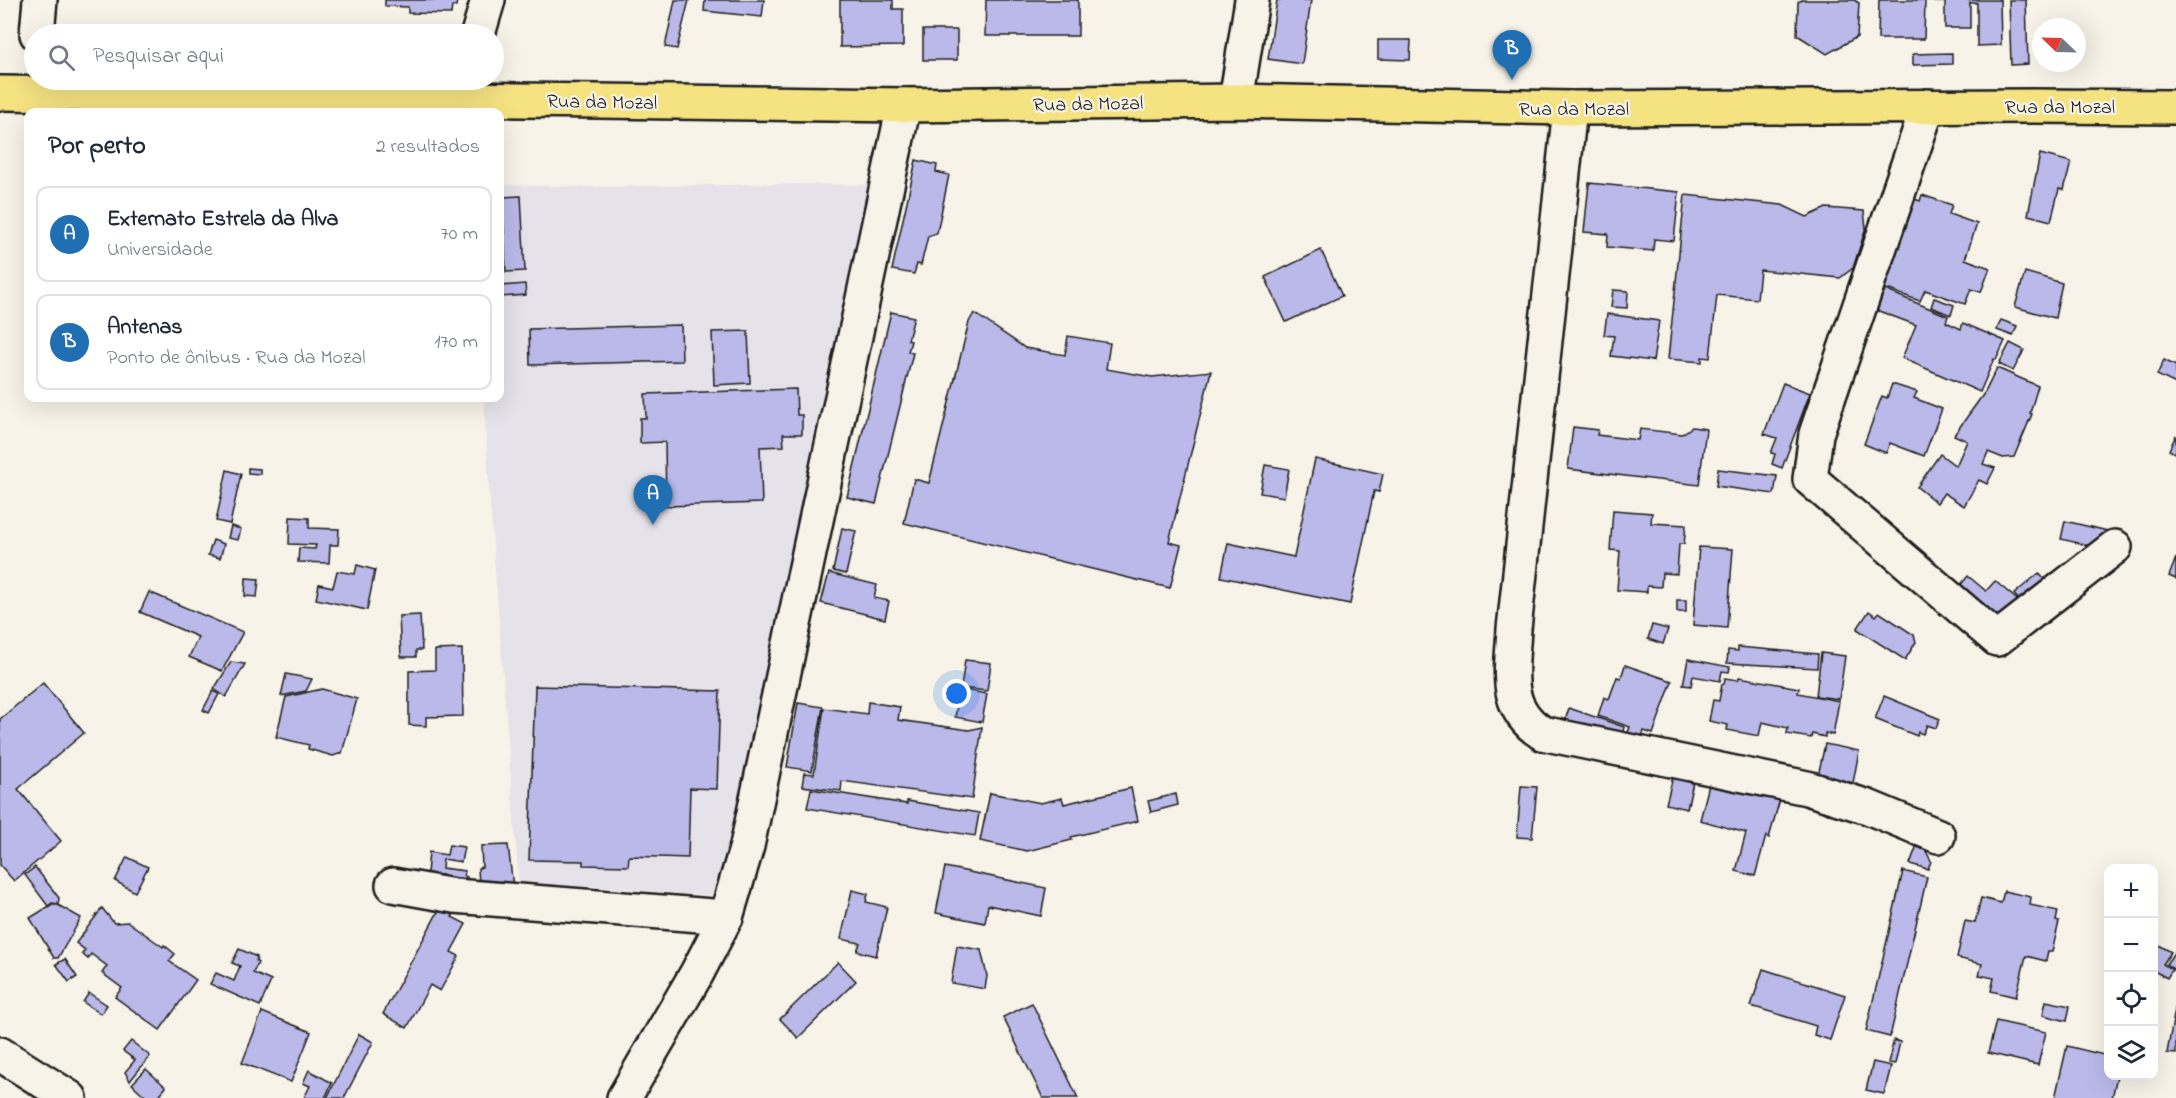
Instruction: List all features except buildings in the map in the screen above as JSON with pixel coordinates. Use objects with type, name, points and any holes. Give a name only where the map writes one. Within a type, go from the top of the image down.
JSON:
[{"type":"main road","name":"Rua da Mozal","points":[[0,93],[24,85]]},
{"type":"main road","name":"Rua da Mozal","points":[[492,90],[904,105],[1236,101],[1570,108],[2176,107]]},
{"type":"street","points":[[38,24],[40,0]]},
{"type":"street","points":[[481,24],[488,0]]},
{"type":"street","points":[[1236,101],[1252,0]]},
{"type":"street","points":[[636,1091],[726,917],[747,846],[904,105]]},
{"type":"street","points":[[1928,106],[1816,434],[1810,478],[1997,639],[2115,547]]},
{"type":"street","points":[[1570,108],[1514,629],[1511,683],[1518,708],[1527,723],[1542,733],[1807,788],[1868,807],[1938,836]]},
{"type":"street","points":[[393,885],[454,896],[726,917]]},
{"type":"street","points":[[0,1054],[70,1098]]},
{"type":"shaded area","points":[[504,185],[590,187],[878,185],[730,880],[714,895],[594,886],[519,885],[484,402],[504,402]]},
{"type":"place","name":"Antenas","points":[[1512,80]]},
{"type":"place","name":"Externato Estrela da Alva","points":[[653,525]]}]
